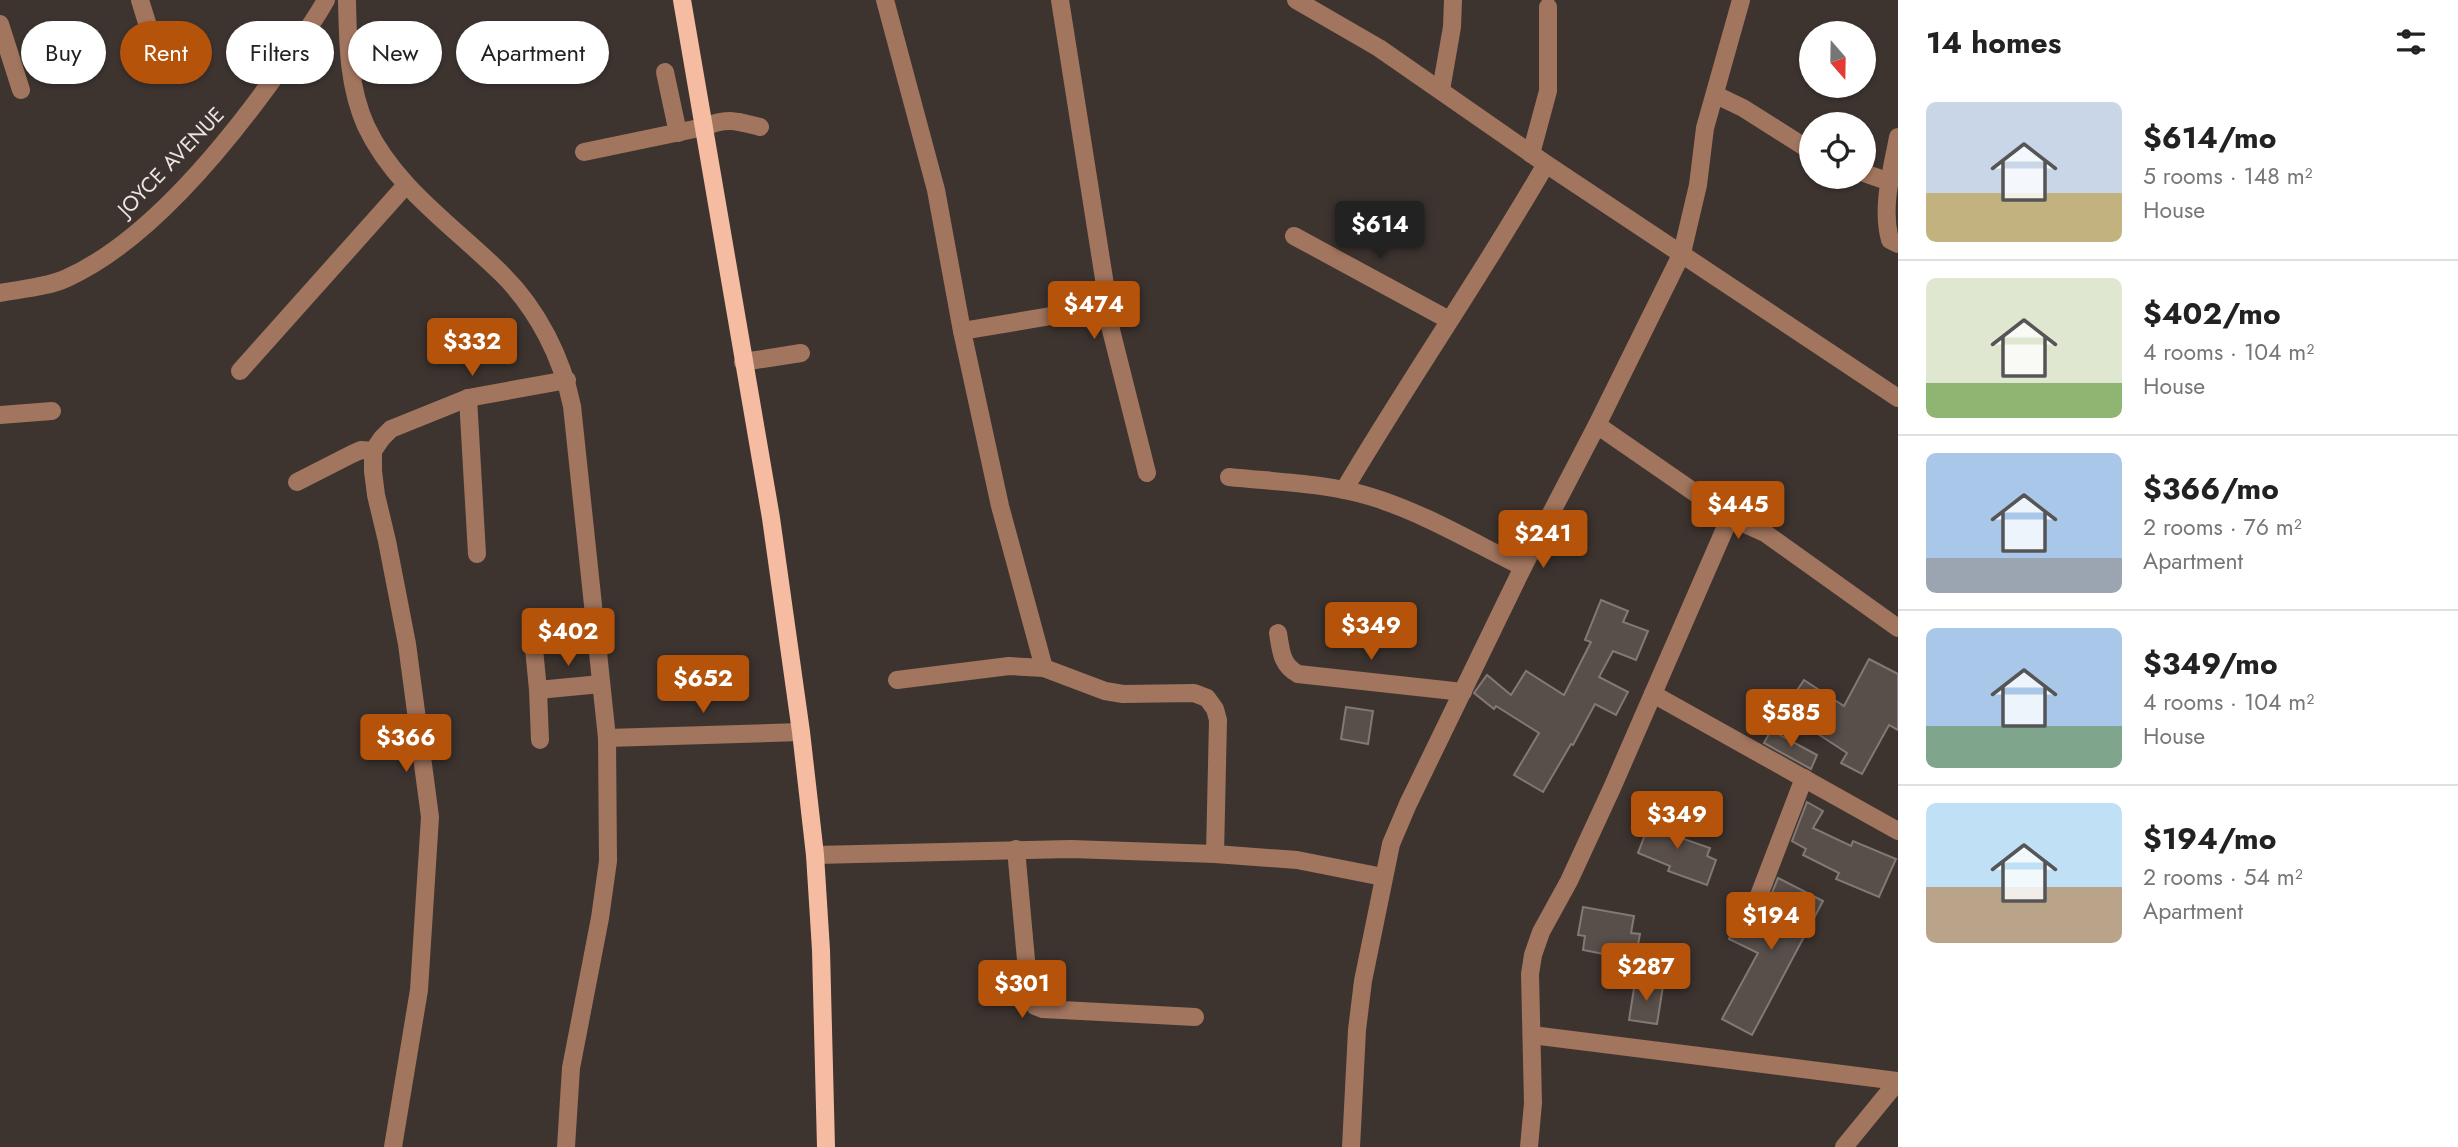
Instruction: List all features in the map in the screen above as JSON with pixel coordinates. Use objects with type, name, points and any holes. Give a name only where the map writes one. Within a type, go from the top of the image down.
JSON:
[{"type":"main road","points":[[682,0],[771,518],[801,732],[815,855],[821,950],[826,1147]]},
{"type":"street","points":[[140,0],[146,21]]},
{"type":"street","name":"JOYCE AVENUE","points":[[0,293],[65,279],[103,259],[135,234],[225,142],[265,90],[326,0]]},
{"type":"street","points":[[347,0],[348,57],[354,93],[382,154],[406,185],[505,277],[531,310],[551,343],[567,380],[572,406],[607,738],[608,861],[600,918],[571,1068],[566,1147]]},
{"type":"street","points":[[884,0],[936,190],[962,331],[1000,506],[1044,668]]},
{"type":"street","points":[[1060,0],[1105,285]]},
{"type":"street","points":[[1296,0],[1379,48],[1539,159],[1896,394]]},
{"type":"street","points":[[1441,90],[1452,27],[1452,0]]},
{"type":"street","points":[[1351,1147],[1357,1030],[1363,981],[1383,877],[1397,827],[1523,567],[1682,253],[1698,185],[1705,128],[1741,0]]},
{"type":"street","points":[[1343,490],[1449,320],[1502,241],[1539,159],[1548,91],[1548,7]]},
{"type":"street","points":[[0,24],[21,90]]},
{"type":"street","points":[[665,72],[678,133]]},
{"type":"street","points":[[1716,95],[1743,108],[1799,143]]},
{"type":"street","points":[[584,152],[704,127],[721,120],[760,127]]},
{"type":"street","points":[[1898,137],[1885,224],[1890,240],[1898,244]]},
{"type":"street","points":[[1876,177],[1890,182]]},
{"type":"street","points":[[240,371],[406,185]]},
{"type":"street","points":[[1294,236],[1449,320]]},
{"type":"street","points":[[962,331],[1098,308],[1104,310],[1147,472]]},
{"type":"street","points":[[744,362],[801,353]]},
{"type":"street","points":[[393,1147],[419,990],[430,817],[407,643],[376,495],[373,450],[391,429],[468,398],[567,380]]},
{"type":"street","points":[[468,398],[477,554]]},
{"type":"street","points":[[0,415],[52,411]]},
{"type":"street","points":[[1597,425],[1730,517],[1765,533],[1898,628]]},
{"type":"street","points":[[297,482],[361,450],[373,450]]},
{"type":"street","points":[[1229,477],[1343,490],[1374,498],[1523,567]]},
{"type":"street","points":[[1529,1147],[1533,1103],[1530,974],[1541,932],[1569,881],[1730,517]]},
{"type":"street","points":[[1278,633],[1284,662],[1298,674],[1464,692]]},
{"type":"street","points":[[533,638],[540,740]]},
{"type":"street","points":[[897,680],[1009,666],[1044,668],[1105,691],[1123,694],[1194,693],[1207,698],[1215,709],[1217,720],[1215,854]]},
{"type":"street","points":[[538,690],[601,684]]},
{"type":"street","points":[[1653,694],[1898,831]]},
{"type":"street","points":[[607,738],[801,732]]},
{"type":"street","points":[[1748,924],[1804,778]]},
{"type":"street","points":[[815,855],[1016,849],[1215,854],[1297,860],[1383,877]]},
{"type":"street","points":[[1016,849],[1028,993],[1035,1006],[1043,1009],[1195,1017]]},
{"type":"street","points":[[1532,1035],[1898,1081]]},
{"type":"street","points":[[1844,1147],[1898,1081]]},
{"type":"building","points":[[1601,600],[1628,611],[1623,622],[1648,631],[1636,660],[1613,651],[1599,677],[1628,692],[1616,715],[1595,704],[1543,792],[1514,775],[1539,733],[1496,706],[1494,709],[1474,693],[1487,675],[1511,695],[1526,671],[1564,695],[1591,642],[1585,640]]},
{"type":"building","points":[[1869,659],[1898,674],[1898,730],[1889,725],[1862,774],[1841,763],[1847,753],[1783,711],[1804,680],[1844,706]]},
{"type":"building","points":[[1346,707],[1373,711],[1368,744],[1341,739]]},
{"type":"building","points":[[1771,730],[1817,755],[1811,769],[1764,743]]},
{"type":"building","points":[[1807,802],[1823,811],[1813,828],[1851,846],[1853,841],[1896,859],[1879,897],[1836,879],[1839,873],[1803,855],[1806,849],[1792,841]]},
{"type":"building","points":[[1653,814],[1680,824],[1675,836],[1710,848],[1707,856],[1716,860],[1707,885],[1668,871],[1670,866],[1638,853]]},
{"type":"building","points":[[1778,878],[1823,901],[1752,1035],[1722,1019],[1758,953],[1729,939],[1735,926],[1745,935],[1756,932]]},
{"type":"building","points":[[1583,907],[1634,916],[1631,933],[1640,934],[1633,972],[1606,968],[1609,955],[1583,950],[1585,936],[1578,935]]},
{"type":"building","points":[[1635,982],[1663,986],[1657,1024],[1629,1020]]}]
